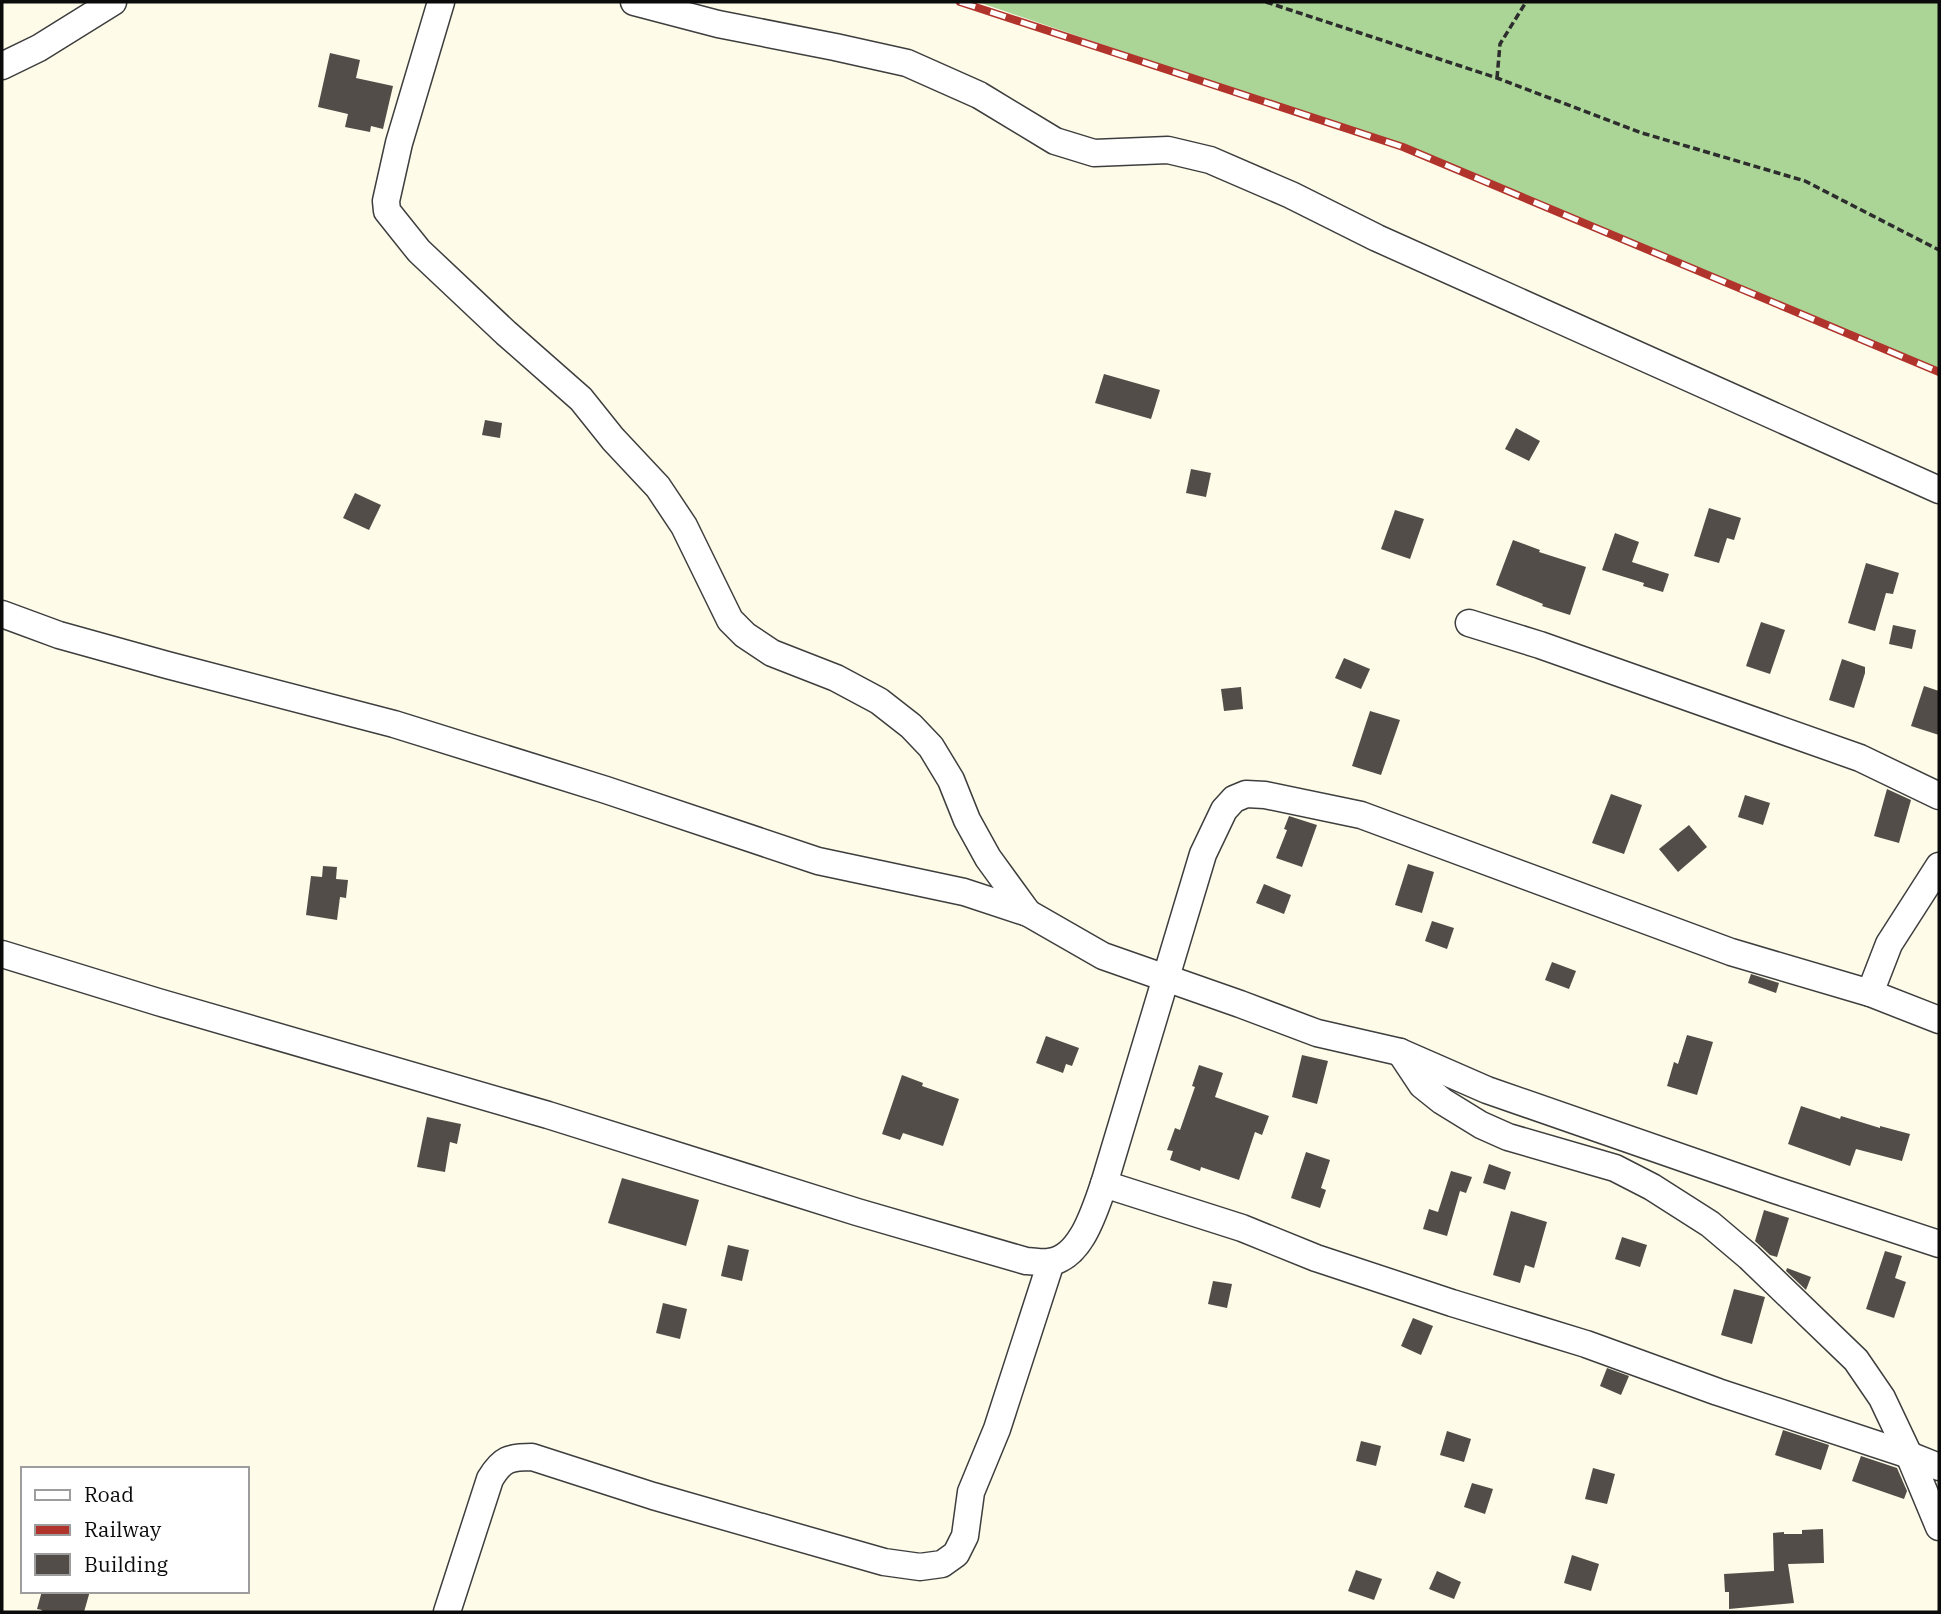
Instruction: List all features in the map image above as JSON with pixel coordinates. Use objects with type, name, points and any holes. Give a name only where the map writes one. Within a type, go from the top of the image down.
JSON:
[{"type":"street","points":[[2,65],[39,48],[113,2]]},
{"type":"street","points":[[441,2],[399,143],[386,201],[387,211],[419,251],[581,399],[613,439],[658,487],[684,526],[730,620],[772,653],[836,678],[879,701],[932,747],[988,858],[1028,913]]},
{"type":"street","points":[[634,2],[718,24],[907,64],[979,95],[1055,141],[1094,153],[1168,150],[1210,160],[1939,490]]},
{"type":"street","points":[[2,614],[60,635],[154,662],[394,723],[818,861],[964,892],[1028,913],[1103,956],[1317,1033],[1400,1052],[1500,1095],[1939,1244]]},
{"type":"street","points":[[1469,623],[1540,645],[1860,758],[1939,796]]},
{"type":"street","points":[[2,954],[548,1115],[857,1212],[1026,1261],[1051,1262],[1068,1253],[1086,1233],[1104,1184],[1203,854],[1224,810],[1234,799],[1245,794],[1265,795],[1361,816],[1719,948],[1870,993],[1939,1020]]},
{"type":"street","points":[[1870,993],[1889,944],[1939,866]]},
{"type":"street","points":[[1400,1052],[1422,1085],[1481,1125],[1508,1137],[1615,1168],[1652,1187],[1710,1224],[1749,1257],[1856,1360],[1882,1398],[1939,1527]]},
{"type":"street","points":[[1104,1184],[1242,1228],[1328,1262],[1586,1344],[1939,1467]]},
{"type":"street","points":[[447,1612],[490,1479],[498,1465],[513,1457],[532,1457],[653,1496],[884,1562],[920,1567],[942,1564],[956,1554],[965,1536],[971,1492],[997,1429],[1051,1262]]},
{"type":"path","points":[[1266,2],[1497,78],[1642,133],[1805,181],[1939,250]]},
{"type":"path","points":[[1497,78],[1500,44],[1525,2]]},
{"type":"green space","points":[[978,2],[1939,2],[1939,372],[1403,147]]},
{"type":"building","points":[[330,53],[360,60],[356,78],[393,86],[383,129],[371,126],[370,132],[345,127],[348,114],[318,107]]},
{"type":"building","points":[[1104,374],[1160,390],[1151,419],[1095,403]]},
{"type":"building","points":[[485,420],[502,423],[500,438],[482,435]]},
{"type":"building","points":[[1516,428],[1540,441],[1529,461],[1505,449]]},
{"type":"building","points":[[1191,469],[1211,473],[1206,497],[1186,493]]},
{"type":"building","points":[[355,493],[381,505],[369,530],[343,518]]},
{"type":"building","points":[[1709,508],[1741,518],[1734,540],[1727,538],[1719,563],[1694,556]]},
{"type":"building","points":[[1395,510],[1424,519],[1410,559],[1381,549]]},
{"type":"building","points":[[1615,533],[1639,542],[1632,562],[1669,574],[1663,592],[1602,570]]},
{"type":"building","points":[[1513,540],[1540,550],[1539,552],[1586,567],[1570,615],[1542,606],[1543,604],[1496,585]]},
{"type":"building","points":[[1866,563],[1899,573],[1893,594],[1886,593],[1875,631],[1848,623]]},
{"type":"building","points":[[1761,622],[1785,630],[1770,674],[1746,666]]},
{"type":"building","points":[[1893,625],[1916,630],[1912,649],[1889,644]]},
{"type":"building","points":[[1344,658],[1370,669],[1361,689],[1335,678]]},
{"type":"building","points":[[1842,659],[1865,667],[1854,708],[1829,700]]},
{"type":"building","points":[[1924,686],[1939,691],[1939,735],[1911,726]]},
{"type":"building","points":[[1241,687],[1243,709],[1224,711],[1221,689]]},
{"type":"building","points":[[1370,711],[1400,720],[1381,775],[1352,766]]},
{"type":"building","points":[[1887,789],[1911,800],[1899,843],[1874,836]]},
{"type":"building","points":[[1611,794],[1642,805],[1624,854],[1592,843]]},
{"type":"building","points":[[1745,795],[1770,803],[1763,825],[1738,817]]},
{"type":"building","points":[[1289,816],[1317,825],[1302,867],[1276,858],[1287,830],[1284,829]]},
{"type":"building","points":[[1689,825],[1707,847],[1678,872],[1659,849]]},
{"type":"building","points":[[1408,864],[1434,872],[1422,913],[1395,905]]},
{"type":"building","points":[[323,866],[337,867],[336,879],[348,880],[346,898],[340,897],[337,920],[306,915],[311,876],[322,877]]},
{"type":"building","points":[[1264,884],[1291,895],[1284,914],[1256,903]]},
{"type":"building","points":[[1432,921],[1454,928],[1447,949],[1425,941]]},
{"type":"building","points":[[1552,962],[1576,971],[1569,989],[1545,980]]},
{"type":"building","points":[[1751,974],[1779,983],[1776,993],[1748,983]]},
{"type":"building","points":[[1687,1035],[1713,1042],[1697,1095],[1667,1086],[1674,1062],[1678,1064]]},
{"type":"building","points":[[1046,1036],[1079,1048],[1072,1066],[1066,1064],[1063,1073],[1036,1063]]},
{"type":"building","points":[[1302,1055],[1328,1061],[1317,1104],[1292,1097]]},
{"type":"building","points":[[1199,1065],[1223,1073],[1215,1097],[1269,1116],[1262,1135],[1255,1132],[1239,1180],[1201,1167],[1200,1171],[1170,1160],[1173,1151],[1167,1150],[1175,1128],[1180,1130],[1195,1087],[1192,1086]]},
{"type":"building","points":[[902,1075],[923,1083],[922,1086],[959,1099],[943,1146],[903,1133],[900,1140],[882,1134]]},
{"type":"building","points":[[1801,1106],[1840,1119],[1841,1116],[1910,1134],[1902,1161],[1856,1149],[1850,1166],[1788,1144]]},
{"type":"building","points":[[427,1117],[461,1124],[457,1144],[450,1142],[445,1172],[417,1167]]},
{"type":"building","points":[[1306,1152],[1330,1160],[1321,1188],[1326,1190],[1320,1208],[1291,1198]]},
{"type":"building","points":[[1489,1164],[1511,1172],[1505,1190],[1483,1183]]},
{"type":"building","points":[[1451,1171],[1472,1177],[1466,1193],[1460,1191],[1447,1236],[1423,1229],[1429,1209],[1438,1212]]},
{"type":"building","points":[[622,1178],[699,1200],[686,1246],[608,1223]]},
{"type":"building","points":[[1764,1210],[1789,1218],[1777,1257],[1770,1255],[1755,1241]]},
{"type":"building","points":[[1511,1211],[1547,1222],[1534,1268],[1525,1265],[1520,1283],[1493,1275]]},
{"type":"building","points":[[1622,1237],[1647,1245],[1640,1267],[1615,1259]]},
{"type":"building","points":[[728,1245],[749,1250],[742,1281],[721,1276]]},
{"type":"building","points":[[1885,1251],[1902,1256],[1895,1278],[1906,1282],[1894,1318],[1866,1309]]},
{"type":"building","points":[[1787,1268],[1811,1277],[1806,1290],[1786,1271]]},
{"type":"building","points":[[1213,1281],[1232,1284],[1227,1308],[1208,1304]]},
{"type":"building","points":[[1734,1289],[1765,1297],[1752,1344],[1721,1335]]},
{"type":"building","points":[[663,1303],[687,1309],[680,1339],[656,1333]]},
{"type":"building","points":[[1413,1318],[1433,1326],[1421,1355],[1401,1346]]},
{"type":"building","points":[[1607,1368],[1629,1376],[1621,1395],[1600,1386]]},
{"type":"building","points":[[1783,1430],[1829,1445],[1821,1470],[1775,1455]]},
{"type":"building","points":[[1447,1431],[1471,1439],[1464,1462],[1440,1455]]},
{"type":"building","points":[[1361,1441],[1381,1446],[1376,1466],[1356,1461]]},
{"type":"building","points":[[1861,1456],[1897,1468],[1907,1491],[1904,1499],[1852,1481]]},
{"type":"building","points":[[1593,1468],[1615,1474],[1607,1504],[1585,1499]]},
{"type":"building","points":[[1472,1483],[1493,1489],[1485,1514],[1464,1507]]},
{"type":"building","points":[[1823,1529],[1824,1563],[1788,1564],[1794,1603],[1729,1609],[1729,1592],[1725,1592],[1724,1574],[1774,1571],[1773,1533],[1802,1534],[1802,1530]]},
{"type":"building","points":[[1572,1555],[1599,1564],[1591,1591],[1564,1583]]},
{"type":"building","points":[[1356,1570],[1382,1579],[1374,1600],[1348,1591]]},
{"type":"building","points":[[1437,1571],[1461,1582],[1454,1599],[1429,1589]]},
{"type":"building","points":[[41,1593],[89,1593],[84,1612],[42,1612],[37,1609]]},
{"type":"railway","points":[[960,2],[1403,147],[1939,372]]}]
